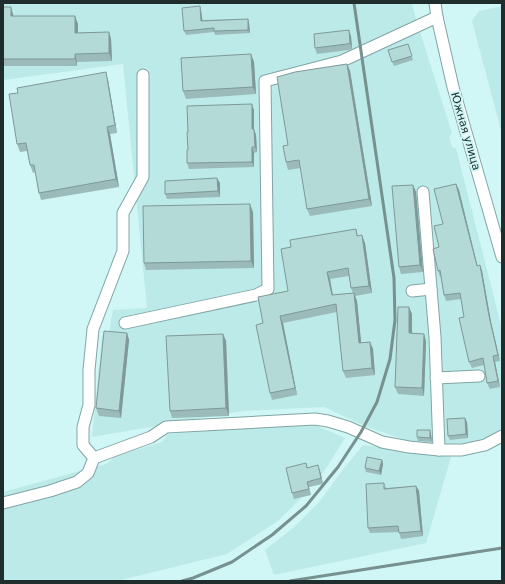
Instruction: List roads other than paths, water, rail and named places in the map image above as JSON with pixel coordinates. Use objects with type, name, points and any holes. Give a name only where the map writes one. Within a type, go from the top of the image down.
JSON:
[{"type":"street","name":"Южная улица","points":[[435,3],[453,87],[502,257]]},
{"type":"street","points":[[125,324],[256,295],[268,289],[265,81],[342,61],[408,32],[437,17]]},
{"type":"street","points":[[94,458],[83,445],[83,426],[89,405],[89,370],[93,329],[123,250],[123,213],[143,177],[143,75]]},
{"type":"street","points":[[423,192],[435,338],[439,450]]},
{"type":"street","points":[[412,291],[431,289]]},
{"type":"street","points":[[436,378],[479,376]]},
{"type":"street","points":[[3,503],[50,491],[77,482],[88,473],[94,458],[151,437],[166,426],[315,419],[348,427],[382,442],[439,450],[462,450],[486,445],[502,436]]},
{"type":"railway","points":[[182,581],[232,562],[272,535],[306,506],[338,467],[361,432],[377,402],[390,359],[395,320],[394,278],[354,3]]},
{"type":"railway","points":[[290,581],[502,548]]}]
